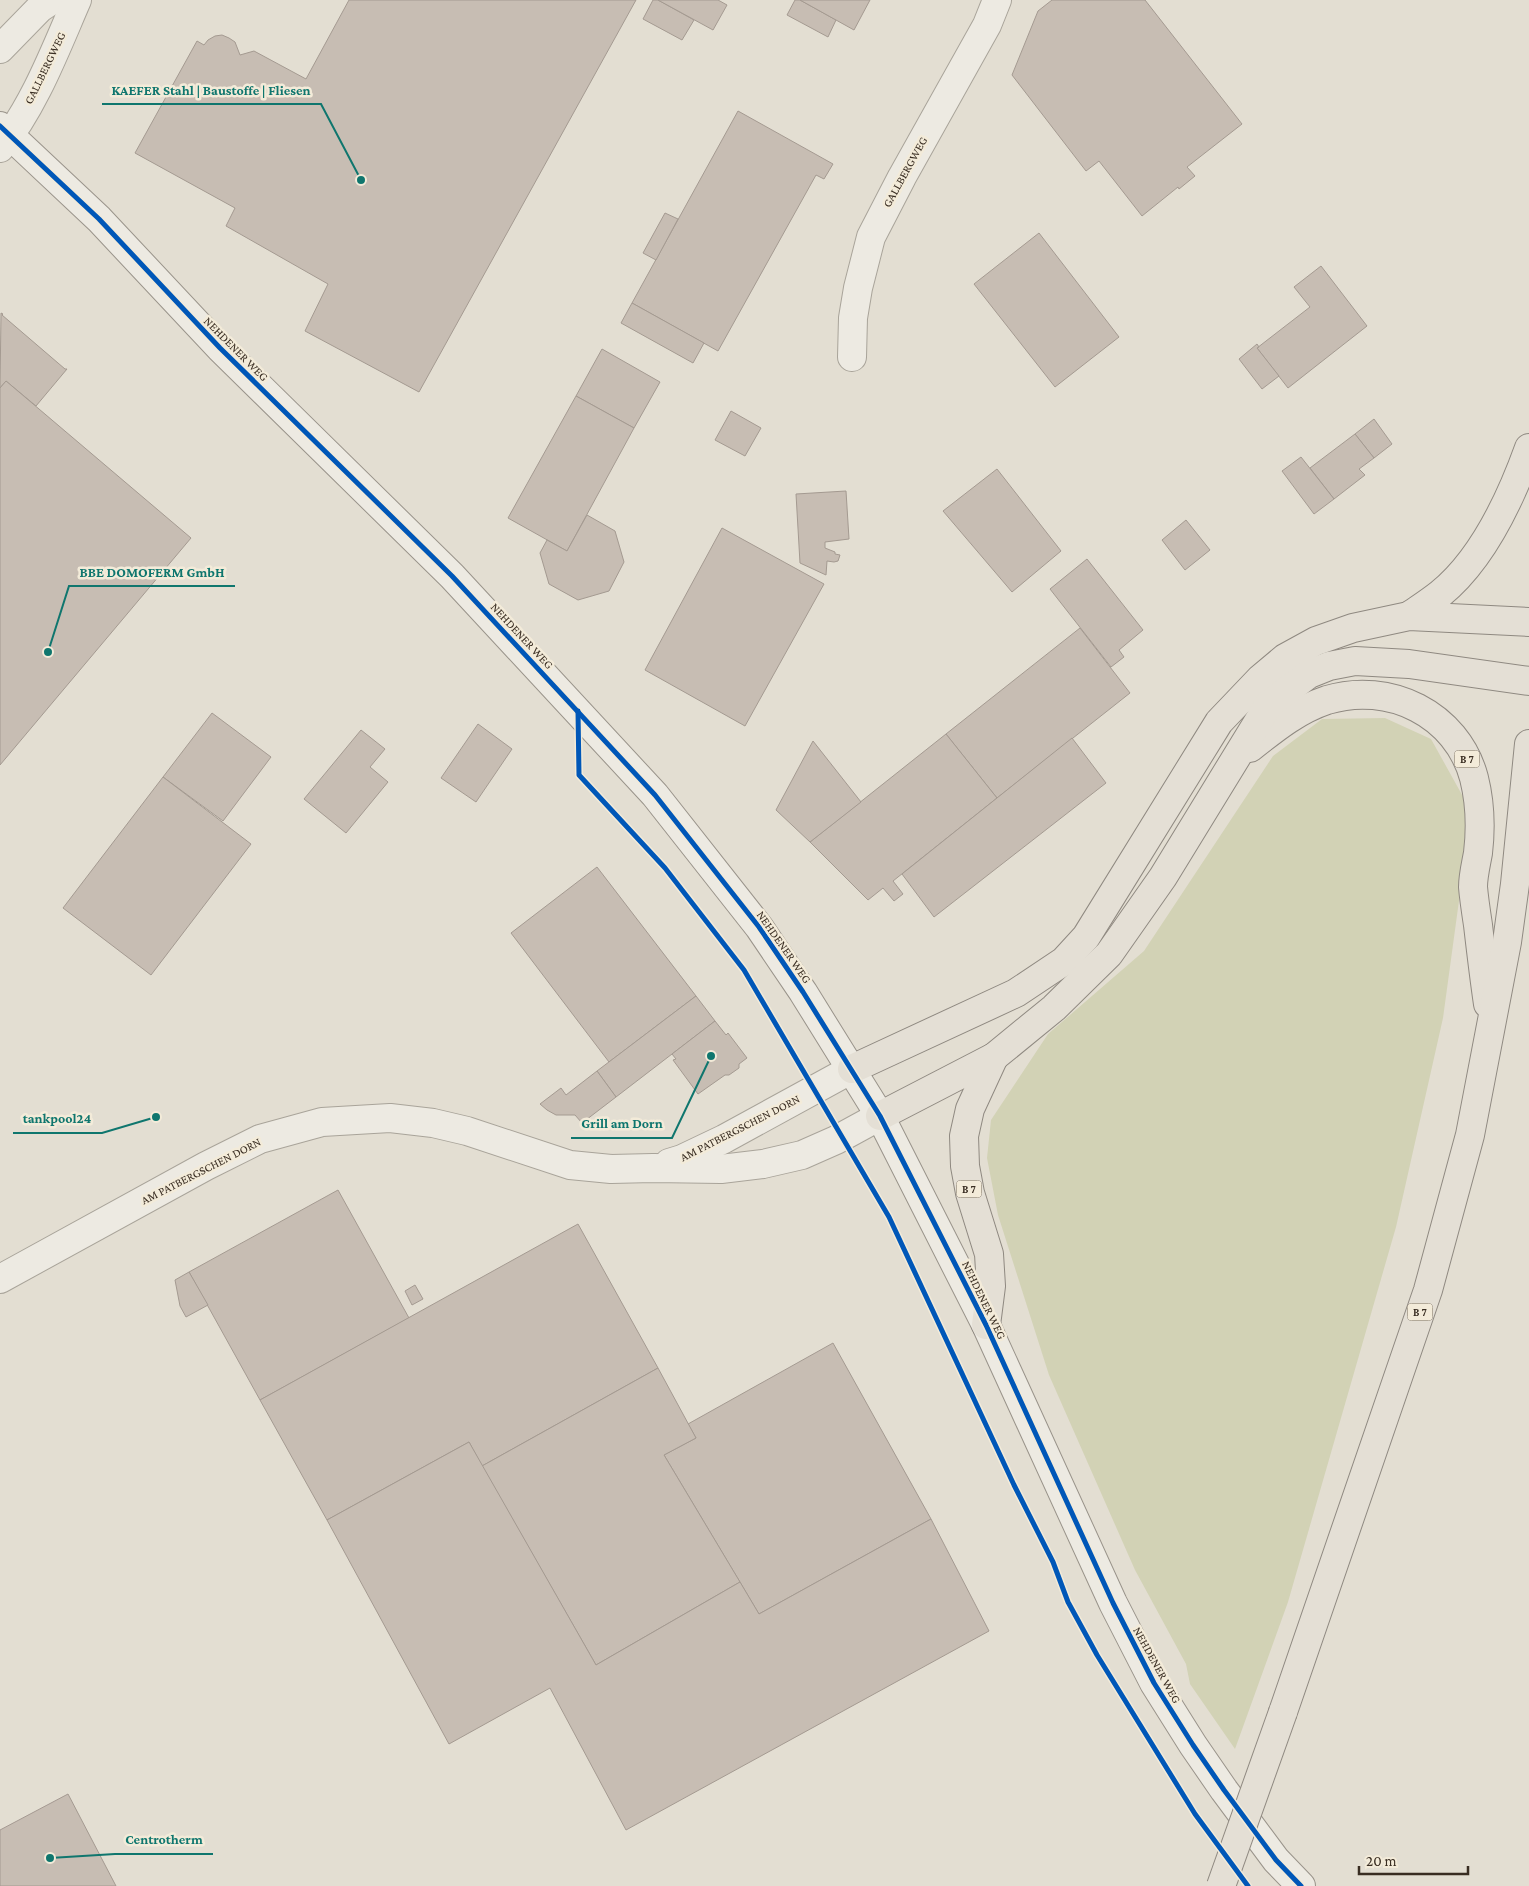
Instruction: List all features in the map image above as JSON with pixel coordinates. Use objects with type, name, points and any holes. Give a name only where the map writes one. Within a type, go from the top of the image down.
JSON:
[{"type":"main road","points":[[1409,616],[1441,593],[1466,568],[1486,538],[1504,504],[1529,448]]},
{"type":"main road","points":[[852,1069],[1016,993],[1064,961],[1086,937],[1219,722],[1253,685],[1285,658],[1316,641],[1353,628],[1409,616],[1529,622]]},
{"type":"main road","name":"B 7","points":[[880,1116],[994,1057],[1054,1008],[1109,954],[1144,907],[1269,704],[1309,674],[1329,666],[1355,661],[1408,664],[1529,681]]},
{"type":"main road","name":"B 7","points":[[1237,758],[1286,720],[1327,700],[1348,696],[1376,696],[1401,700],[1426,712],[1452,734],[1464,754],[1474,778],[1480,815],[1473,886],[1491,1030]]},
{"type":"main road","name":"B 7","points":[[1221,1886],[1428,1290],[1470,1135],[1491,1030],[1514,894],[1529,744]]},
{"type":"main road","name":"B 7","points":[[986,1325],[990,1286],[989,1254],[970,1193],[965,1166],[964,1136],[970,1109],[994,1057]]},
{"type":"street","points":[[0,49],[40,8],[52,0]]},
{"type":"street","name":"GALLBERGWEG","points":[[4,136],[23,114],[56,48],[77,0]]},
{"type":"street","name":"GALLBERGWEG","points":[[852,357],[854,311],[870,237],[987,25],[997,0]]},
{"type":"street","name":"NEHDENER WEG","points":[[4,136],[99,219],[220,348],[452,576],[655,795],[758,927],[803,992],[880,1116],[986,1325],[1112,1603],[1154,1683],[1192,1745],[1224,1790],[1276,1860],[1301,1886]]},
{"type":"street","name":"AM PATBERGSCHEN DORN","points":[[652,1168],[682,1160],[724,1140],[852,1069]]},
{"type":"street","name":"AM PATBERGSCHEN DORN","points":[[0,1279],[180,1180],[252,1143],[322,1122],[390,1118],[433,1122],[570,1165],[611,1169],[720,1170],[764,1164],[802,1155],[836,1140],[880,1116]]},
{"type":"green space","points":[[1385,718],[1431,739],[1466,802],[1464,864],[1443,1018],[1396,1227],[1288,1602],[1235,1749],[1190,1684],[1186,1664],[1135,1570],[1049,1375],[998,1215],[987,1158],[991,1120],[1048,1034],[1144,951],[1273,756],[1322,719]]},
{"type":"building","points":[[349,0],[636,0],[419,392],[305,331],[328,284],[226,226],[235,208],[135,153],[197,41],[204,45],[215,36],[222,35],[235,42],[240,55],[254,51],[306,79]]},
{"type":"building","points":[[653,0],[658,0],[694,20],[682,40],[643,19]]},
{"type":"building","points":[[658,0],[718,0],[727,5],[713,30]]},
{"type":"building","points":[[795,0],[800,0],[836,20],[828,37],[787,15]]},
{"type":"building","points":[[800,0],[870,0],[854,30]]},
{"type":"building","points":[[1052,0],[1145,0],[1242,124],[1187,167],[1195,176],[1142,216],[1099,161],[1086,171],[1012,75],[1038,11]]},
{"type":"building","points":[[738,111],[833,164],[824,179],[816,175],[718,351],[632,303]]},
{"type":"building","points":[[665,213],[678,219],[656,260],[643,253]]},
{"type":"building","points":[[1039,233],[1119,337],[1055,387],[974,284]]},
{"type":"building","points":[[1321,266],[1367,326],[1288,388],[1257,348],[1310,307],[1294,287]]},
{"type":"building","points":[[632,303],[704,343],[693,363],[621,323]]},
{"type":"building","points":[[1,313],[67,369],[36,406],[6,381],[0,388]]},
{"type":"building","points":[[1257,344],[1259,347],[1257,348],[1279,376],[1262,389],[1239,359]]},
{"type":"building","points":[[602,349],[660,382],[634,428],[576,396]]},
{"type":"building","points":[[6,381],[191,538],[0,765],[0,388]]},
{"type":"building","points":[[576,396],[634,428],[567,551],[508,518]]},
{"type":"building","points":[[731,411],[761,428],[745,456],[715,440]]},
{"type":"building","points":[[1374,419],[1392,444],[1374,458],[1355,434]]},
{"type":"building","points":[[1355,434],[1374,458],[1359,469],[1365,475],[1334,499],[1310,468]]},
{"type":"building","points":[[1301,457],[1334,499],[1314,514],[1282,471]]},
{"type":"building","points":[[997,469],[1061,551],[1012,592],[943,511]]},
{"type":"building","points":[[846,491],[849,539],[825,542],[825,548],[840,555],[838,561],[827,561],[826,575],[800,563],[796,494]]},
{"type":"building","points":[[587,515],[615,531],[624,562],[609,591],[578,600],[549,584],[540,553],[547,540],[567,551]]},
{"type":"building","points":[[1186,520],[1210,550],[1185,570],[1162,540]]},
{"type":"building","points":[[722,528],[824,584],[745,726],[645,670]]},
{"type":"building","points":[[1087,559],[1143,630],[1119,650],[1124,657],[1111,667],[1050,589]]},
{"type":"building","points":[[1080,628],[1130,693],[997,798],[946,734]]},
{"type":"building","points":[[212,713],[271,757],[223,821],[163,777]]},
{"type":"building","points":[[478,724],[512,749],[476,802],[441,778]]},
{"type":"building","points":[[361,730],[385,749],[370,767],[388,782],[346,833],[304,799]]},
{"type":"building","points":[[946,734],[997,798],[893,881],[903,894],[894,901],[883,888],[868,900],[810,842]]},
{"type":"building","points":[[1072,738],[1106,783],[934,917],[902,874]]},
{"type":"building","points":[[813,741],[861,802],[810,842],[776,810]]},
{"type":"building","points":[[163,777],[251,844],[151,975],[63,908]]},
{"type":"building","points":[[597,867],[696,996],[609,1062],[511,933]]},
{"type":"building","points":[[696,996],[715,1021],[616,1097],[597,1071]]},
{"type":"building","points":[[715,1021],[726,1035],[728,1033],[747,1058],[739,1064],[739,1068],[729,1075],[725,1075],[698,1094],[673,1060],[676,1059],[672,1054]]},
{"type":"building","points":[[597,1071],[616,1097],[582,1123],[575,1115],[556,1115],[540,1104],[561,1088],[566,1095]]},
{"type":"building","points":[[338,1190],[409,1318],[260,1400],[189,1272]]},
{"type":"building","points":[[578,1224],[658,1368],[482,1466],[469,1442],[327,1520],[260,1400]]},
{"type":"building","points":[[189,1272],[208,1305],[186,1317],[180,1306],[175,1280]]},
{"type":"building","points":[[415,1285],[423,1299],[412,1305],[405,1291]]},
{"type":"building","points":[[833,1343],[931,1519],[759,1614],[664,1455],[696,1438],[688,1424]]},
{"type":"building","points":[[658,1368],[696,1438],[664,1455],[740,1582],[596,1665],[482,1466]]},
{"type":"building","points":[[469,1442],[596,1665],[740,1582],[759,1614],[931,1519],[989,1631],[626,1830],[550,1688],[449,1744],[327,1520]]},
{"type":"building","points":[[68,1794],[116,1886],[0,1886],[0,1830]]},
{"type":"cycle path","points":[[0,126],[99,219],[220,348],[452,576],[655,795],[759,927],[803,992],[880,1116],[986,1325],[1113,1603],[1154,1683],[1224,1790],[1276,1860],[1301,1886]]},
{"type":"cycle path","points":[[578,711],[579,775],[665,868],[744,970],[889,1217],[1014,1485],[1053,1562],[1068,1602],[1097,1655],[1195,1814],[1248,1886]]},
{"type":"place","name":"KAEFER Stahl | Baustoffe | Fliesen","points":[[361,180]]},
{"type":"place","name":"BBE DOMOFERM GmbH","points":[[48,652]]},
{"type":"place","name":"Grill am Dorn","points":[[711,1056]]},
{"type":"place","name":"tankpool24","points":[[156,1117]]},
{"type":"place","name":"Centrotherm","points":[[50,1858]]}]
